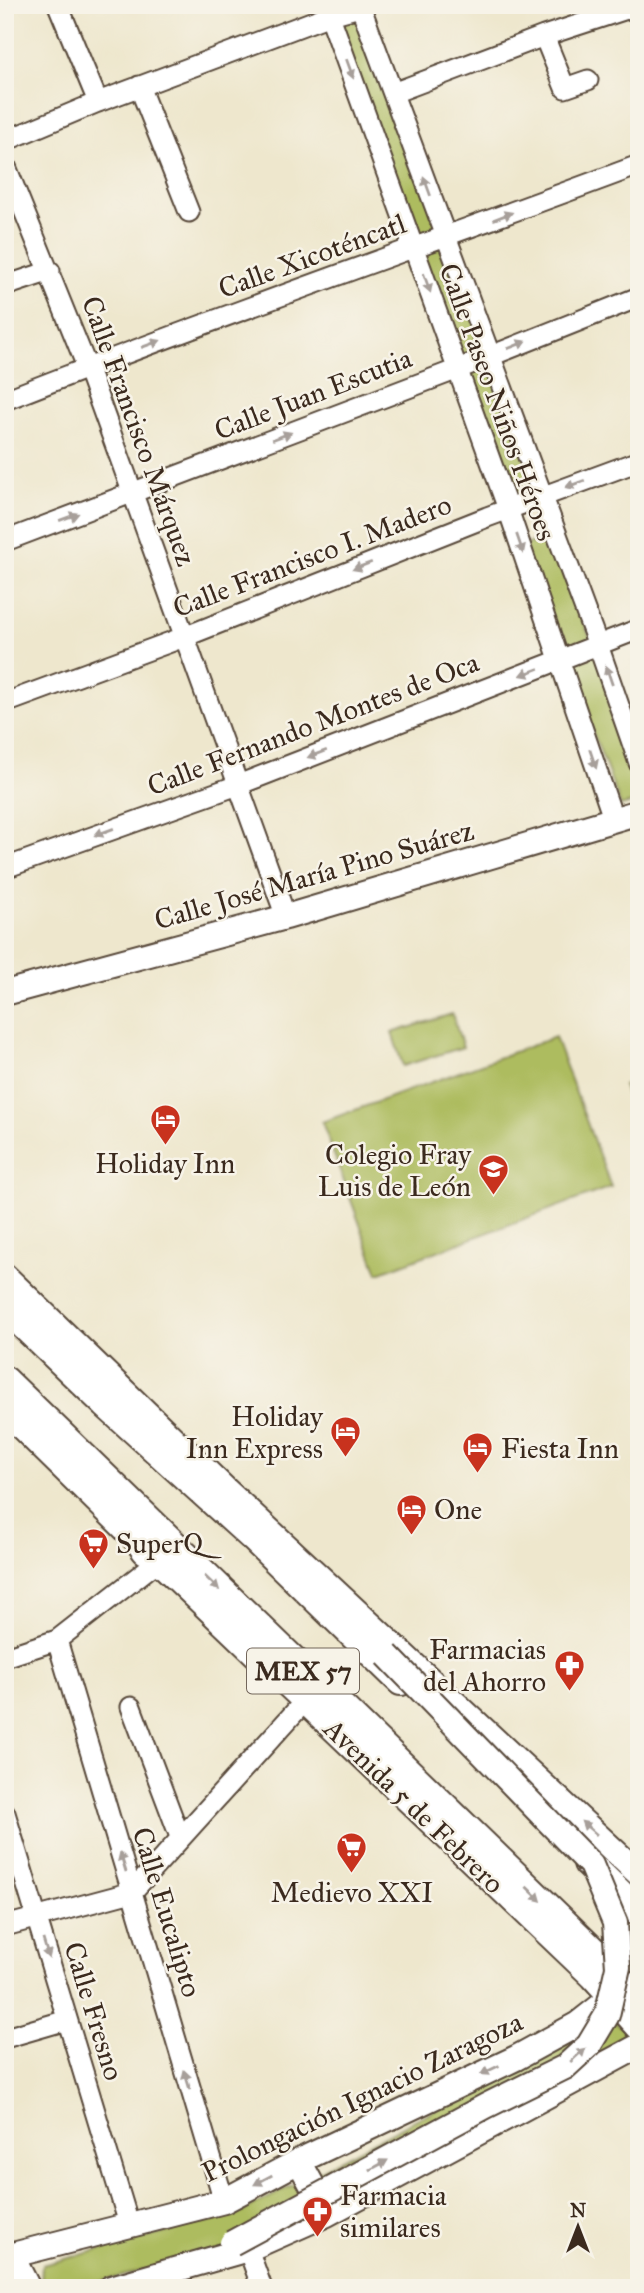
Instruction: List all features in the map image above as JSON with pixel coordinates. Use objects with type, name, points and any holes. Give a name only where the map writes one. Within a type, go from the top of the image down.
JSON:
[{"type":"highway","name":"MEX 57","points":[[7,1307],[106,1404],[254,1538],[639,1912]]},
{"type":"highway","name":"Avenida 5 de Febrero","points":[[5,1381],[602,1960]]},
{"type":"highway","points":[[106,1404],[177,1444]]},
{"type":"highway","points":[[61,1435],[152,1555]]},
{"type":"main road","name":"Calle José María Pino Suárez","points":[[5,993],[286,917],[639,812]]},
{"type":"main road","points":[[5,1276],[177,1444],[639,1874]]},
{"type":"main road","name":"Avenida 5 de Febrero","points":[[5,1411],[304,1702],[593,1977],[639,2028]]},
{"type":"main road","points":[[240,2246],[486,2106],[565,2067],[589,2045],[607,2015],[618,1966],[615,1923],[591,1865],[358,1625],[316,1575]]},
{"type":"main road","name":"Prolongación Ignacio Zaragoza","points":[[7,2252],[223,2201],[299,2161],[516,2057],[578,2024],[611,1998],[639,1983]]},
{"type":"main road","points":[[111,2288],[206,2261],[327,2214],[639,2046]]},
{"type":"main road","points":[[299,2161],[327,2214]]},
{"type":"main road","points":[[7,2252],[28,2288]]},
{"type":"street","points":[[58,5],[98,102]]},
{"type":"street","points":[[393,93],[544,36],[639,5]]},
{"type":"street","points":[[5,141],[328,10],[360,6]]},
{"type":"street","name":"Calle Paseo Niños Héroes","points":[[360,6],[639,763]]},
{"type":"street","name":"Calle Paseo Niños Héroes","points":[[328,10],[508,509],[613,818]]},
{"type":"street","points":[[544,36],[565,88],[588,80]]},
{"type":"street","points":[[139,86],[189,212]]},
{"type":"street","name":"Calle Francisco Márquez","points":[[5,164],[87,367],[286,917]]},
{"type":"street","name":"Calle Xicoténcatl","points":[[5,400],[87,367],[446,238],[639,165]]},
{"type":"street","points":[[5,286],[50,271]]},
{"type":"street","name":"Calle Juan Escutia","points":[[5,541],[133,494],[639,297]]},
{"type":"street","name":"Calle Francisco I. Madero","points":[[5,703],[184,637],[508,509],[639,461]]},
{"type":"street","name":"Calle Fernando Montes de Oca","points":[[5,868],[238,785],[639,629]]},
{"type":"street","points":[[5,1657],[57,1640],[152,1555]]},
{"type":"street","name":"Calle Eucalipto","points":[[57,1640],[223,2201]]},
{"type":"street","points":[[5,1926],[132,1892],[304,1702]]},
{"type":"street","points":[[131,1707],[180,1838]]},
{"type":"street","name":"Calle Fresno","points":[[5,1813],[129,2224]]},
{"type":"street","points":[[5,2038],[68,2020]]},
{"type":"street","points":[[240,2246],[262,2288]]},
{"type":"green space","points":[[326,5],[360,5],[542,496],[508,509]]},
{"type":"green space","points":[[548,536],[639,755],[639,801],[621,806],[522,546]]},
{"type":"green space","points":[[452,1014],[463,1047],[403,1066],[392,1033]]},
{"type":"green space","points":[[555,1037],[611,1187],[378,1273],[322,1122]]},
{"type":"green space","points":[[639,1080],[639,1130],[623,1085]]},
{"type":"green space","points":[[609,2017],[623,2028],[624,2042],[248,2243],[77,2288],[41,2287],[42,2265],[240,2213]]},
{"type":"place","name":"Holiday Inn","points":[[165,1146]]},
{"type":"place","name":"Colegio Fray Luis de León","points":[[494,1197]]},
{"type":"place","name":"Holiday Inn Express","points":[[346,1459]]},
{"type":"place","name":"Fiesta Inn","points":[[478,1475]]},
{"type":"place","name":"One","points":[[411,1536]]},
{"type":"place","name":"SuperQ","points":[[93,1570]]},
{"type":"place","name":"Farmacias del Ahorro","points":[[569,1692]]},
{"type":"place","name":"Medievo XXI","points":[[352,1875]]},
{"type":"place","name":"Farmacia similares","points":[[317,2238]]}]
